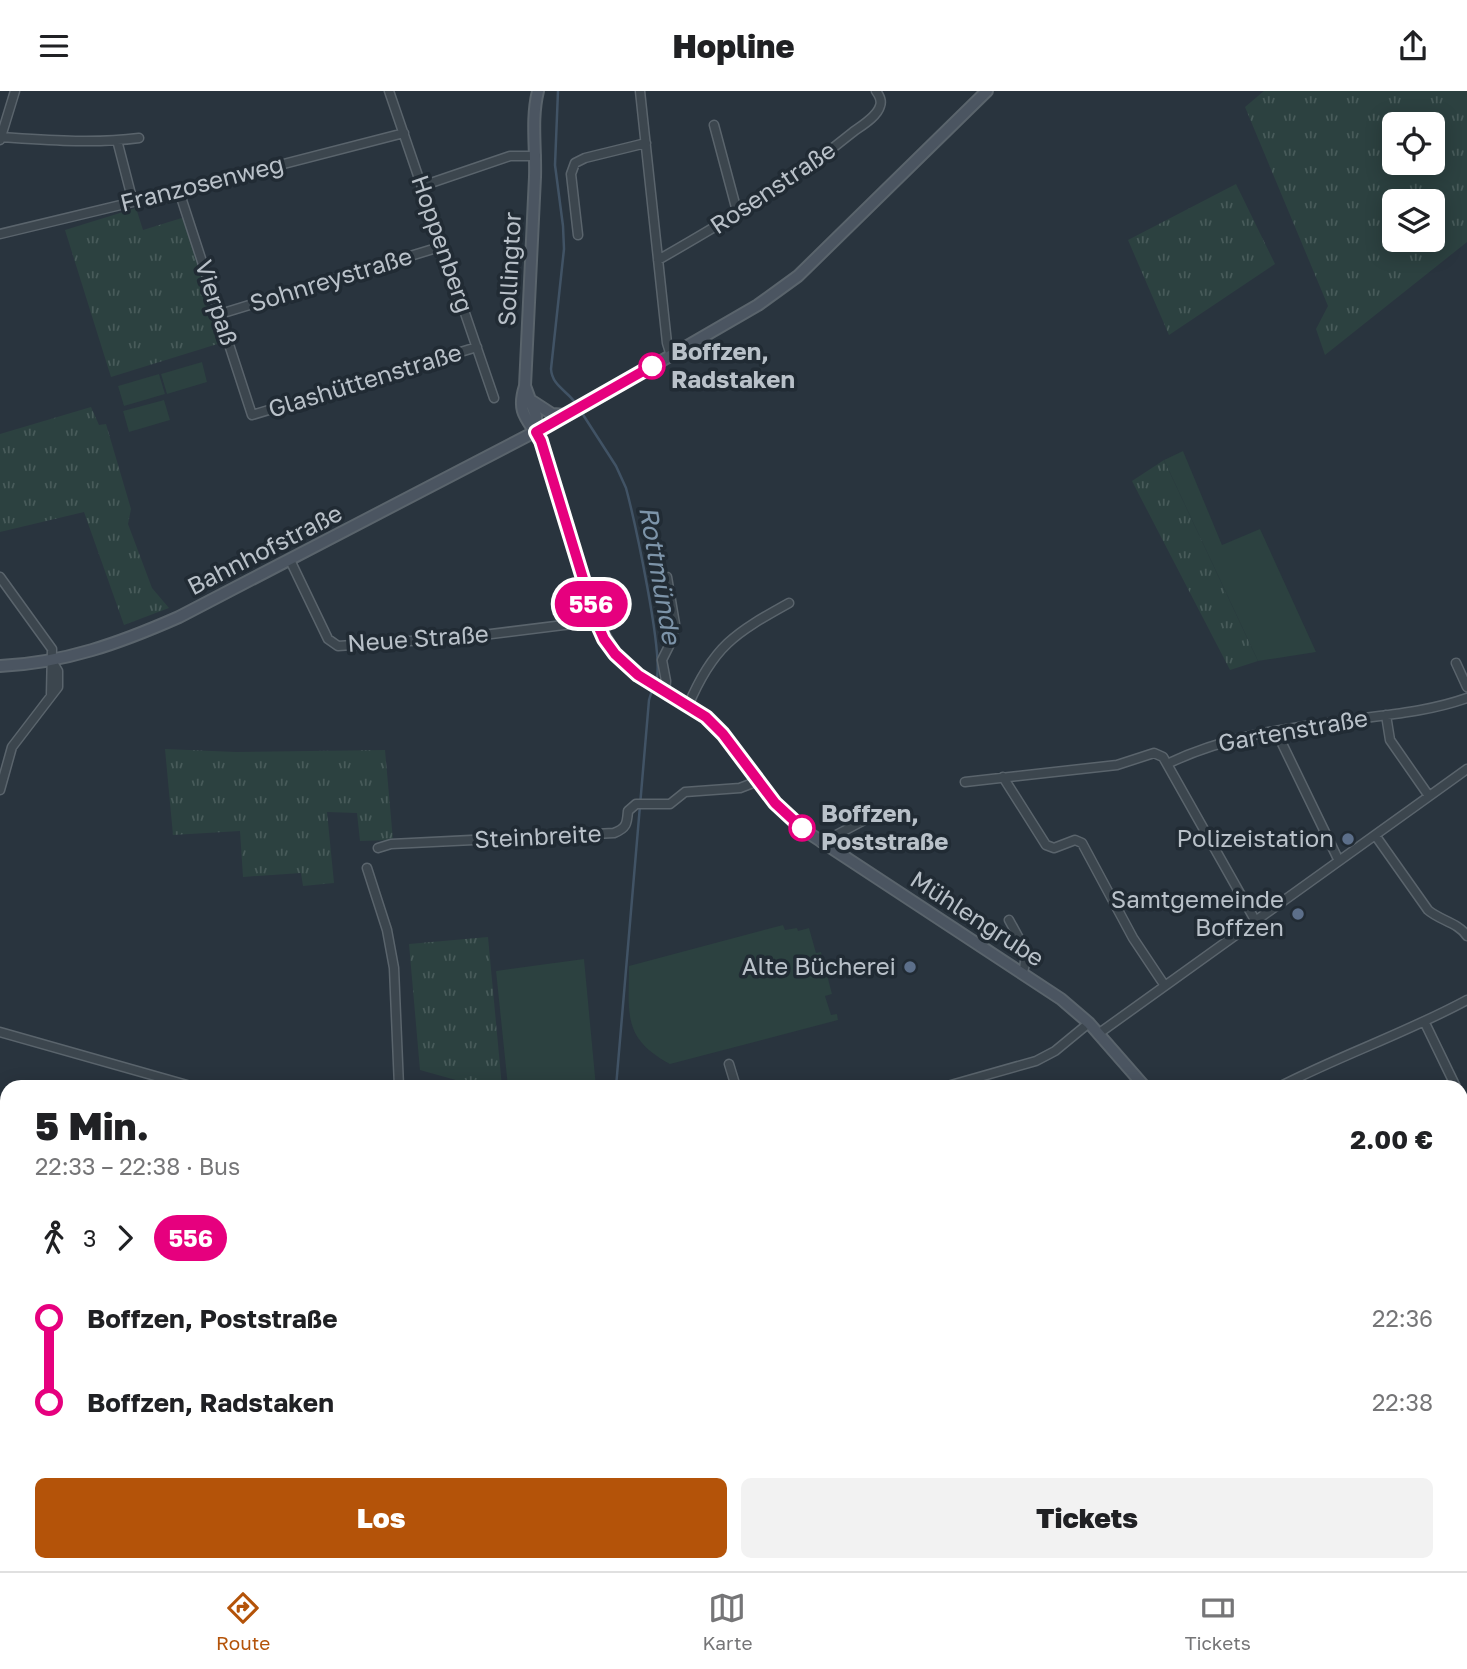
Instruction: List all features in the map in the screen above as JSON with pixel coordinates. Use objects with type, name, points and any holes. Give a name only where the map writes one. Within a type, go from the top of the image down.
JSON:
[{"type":"main road","name":"Sollingtor","points":[[536,432],[527,424],[521,398],[525,386],[536,155],[541,139],[539,91]]},
{"type":"main road","name":"Bahnhofstraße","points":[[0,666],[52,661],[124,641],[195,610],[576,411],[671,356],[773,296],[813,261],[987,91]]},
{"type":"main road","name":"Sollingtor","points":[[525,386],[537,421],[536,432]]},
{"type":"main road","points":[[532,401],[552,414],[576,411]]},
{"type":"main road","name":"Mühlengrube","points":[[536,432],[596,621],[615,654],[657,688],[706,717],[723,734],[788,816],[821,843],[1061,999],[1089,1023],[1139,1080]]},
{"type":"street","points":[[15,91],[0,138],[117,141],[139,138]]},
{"type":"street","name":"Hoppenberg","points":[[390,91],[494,398]]},
{"type":"street","points":[[640,91],[667,343],[671,356]]},
{"type":"street","name":"Rosenstraße","points":[[658,260],[738,215],[797,177],[875,114],[880,106],[880,96],[876,91]]},
{"type":"street","points":[[714,125],[738,215]]},
{"type":"street","name":"Franzosenweg","points":[[0,234],[404,133]]},
{"type":"street","points":[[117,141],[133,202]]},
{"type":"street","points":[[578,235],[571,174],[575,163],[585,158],[646,143]]},
{"type":"street","points":[[422,186],[510,156],[536,155]]},
{"type":"street","name":"Vierpaß","points":[[179,191],[252,415]]},
{"type":"street","name":"Sohnreystraße","points":[[220,314],[443,246]]},
{"type":"street","name":"Glashüttenstraße","points":[[252,415],[477,347]]},
{"type":"street","name":"Neue Straße","points":[[289,561],[328,639],[338,646],[480,636],[596,621]]},
{"type":"street","points":[[0,577],[52,649],[51,695],[12,747],[0,790]]},
{"type":"street","points":[[657,688],[666,681],[662,660],[675,624],[667,577]]},
{"type":"street","points":[[688,706],[700,677],[732,638],[747,626],[789,603]]},
{"type":"street","points":[[1456,663],[1467,687]]},
{"type":"street","name":"Gartenstraße","points":[[1167,764],[1197,749],[1220,742],[1428,709],[1467,698]]},
{"type":"street","points":[[1386,715],[1390,740],[1429,796]]},
{"type":"street","points":[[1276,731],[1339,860]]},
{"type":"street","points":[[965,782],[1117,765],[1154,753],[1163,757],[1255,920]]},
{"type":"street","points":[[1098,1034],[1467,769]]},
{"type":"street","points":[[1003,777],[1046,845],[1054,848],[1075,840],[1082,843],[1133,938],[1165,986]]},
{"type":"street","name":"Steinbreite","points":[[378,848],[391,844],[614,833],[627,824],[628,811],[639,803],[670,804],[685,792],[740,788],[758,781]]},
{"type":"street","points":[[821,843],[874,815]]},
{"type":"street","points":[[1375,835],[1427,910],[1467,936]]},
{"type":"street","points":[[367,868],[387,930],[394,968],[399,1080]]},
{"type":"street","points":[[1009,920],[1027,954],[1027,964],[1022,974]]},
{"type":"street","points":[[1293,1080],[1425,1023],[1467,1000]]},
{"type":"street","points":[[969,1080],[1036,1061],[1055,1051],[1089,1023]]},
{"type":"street","points":[[1425,1023],[1453,1080]]},
{"type":"street","points":[[0,1032],[169,1080]]},
{"type":"street","points":[[729,1064],[732,1080]]},
{"type":"green space","points":[[1264,91],[1467,91],[1467,242],[1325,355],[1316,329],[1328,306],[1245,107]]},
{"type":"green space","points":[[1236,184],[1275,264],[1169,335],[1128,240]]},
{"type":"green space","points":[[136,208],[143,230],[185,217],[224,342],[111,377],[65,230]]},
{"type":"green space","points":[[202,362],[207,382],[167,394],[161,374]]},
{"type":"green space","points":[[159,374],[165,394],[124,406],[118,386]]},
{"type":"green space","points":[[164,400],[170,420],[129,432],[123,411]]},
{"type":"green space","points":[[91,407],[99,425],[106,424],[131,509],[128,524],[152,588],[169,608],[124,625],[84,512],[0,532],[0,434]]},
{"type":"green space","points":[[1183,451],[1222,545],[1260,529],[1316,652],[1258,661],[1164,460]]},
{"type":"green space","points":[[1164,460],[1258,661],[1230,670],[1132,481]]},
{"type":"green space","points":[[165,749],[236,752],[385,750],[393,840],[360,841],[357,813],[327,812],[334,883],[303,886],[301,873],[243,877],[240,831],[173,835]]},
{"type":"green space","points":[[783,925],[785,930],[809,928],[816,953],[821,952],[832,994],[825,996],[831,1015],[837,1014],[838,1020],[670,1064],[643,1044],[636,1034],[629,1011],[629,966]]},
{"type":"green space","points":[[488,937],[501,1080],[456,1080],[420,1070],[409,944]]},
{"type":"green space","points":[[584,959],[595,1080],[507,1080],[496,971]]},
{"type":"waterway","name":"Rottmünde","points":[[558,91],[555,165],[564,249],[551,369],[554,380],[577,405]]},
{"type":"waterway","name":"Rottmünde","points":[[580,410],[616,466],[626,488],[653,618],[658,668],[656,681]]},
{"type":"waterway","name":"Rottmünde","points":[[617,1080],[649,700],[653,687]]},
{"type":"bus line","name":"556","points":[[652,366],[536,432],[596,621],[615,654],[638,675],[706,717],[723,734],[775,803],[802,828]]},
{"type":"place","name":"Boffzen, Radstaken","points":[[652,366]]},
{"type":"place","name":"Boffzen, Poststraße","points":[[802,828]]},
{"type":"place","name":"Polizeistation","points":[[1348,839]]},
{"type":"place","name":"Samtgemeinde Boffzen","points":[[1298,914]]},
{"type":"place","name":"Alte Bücherei","points":[[910,967]]}]
